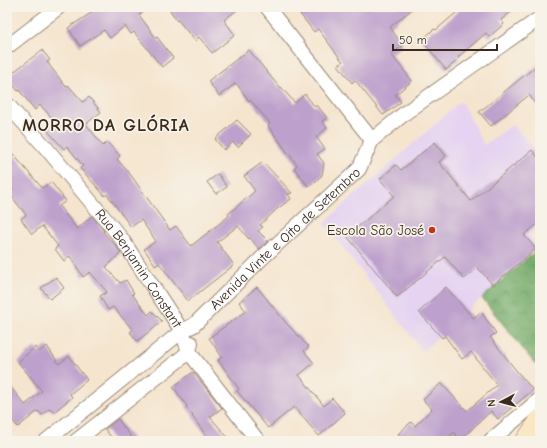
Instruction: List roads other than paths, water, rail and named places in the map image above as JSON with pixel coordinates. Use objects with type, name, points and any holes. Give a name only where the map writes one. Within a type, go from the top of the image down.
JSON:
[{"type":"main road","points":[[525,441],[540,419]]},
{"type":"street","points":[[7,47],[59,7]]},
{"type":"street","points":[[267,7],[372,140]]},
{"type":"street","name":"Avenida Vinte e Oito de Setembro","points":[[46,441],[188,328],[359,169],[372,140],[405,113],[540,18]]},
{"type":"street","name":"Rua Benjamin Constant","points":[[7,104],[47,149],[121,238],[188,328],[190,352],[258,441]]},
{"type":"street","points":[[76,441],[190,352]]},
{"type":"street","points":[[490,441],[540,399]]},
{"type":"place","name":"Escola São José","points":[[432,230]]},
{"type":"district","name":"MORRO DA GLÓRIA","points":[[106,125]]}]
